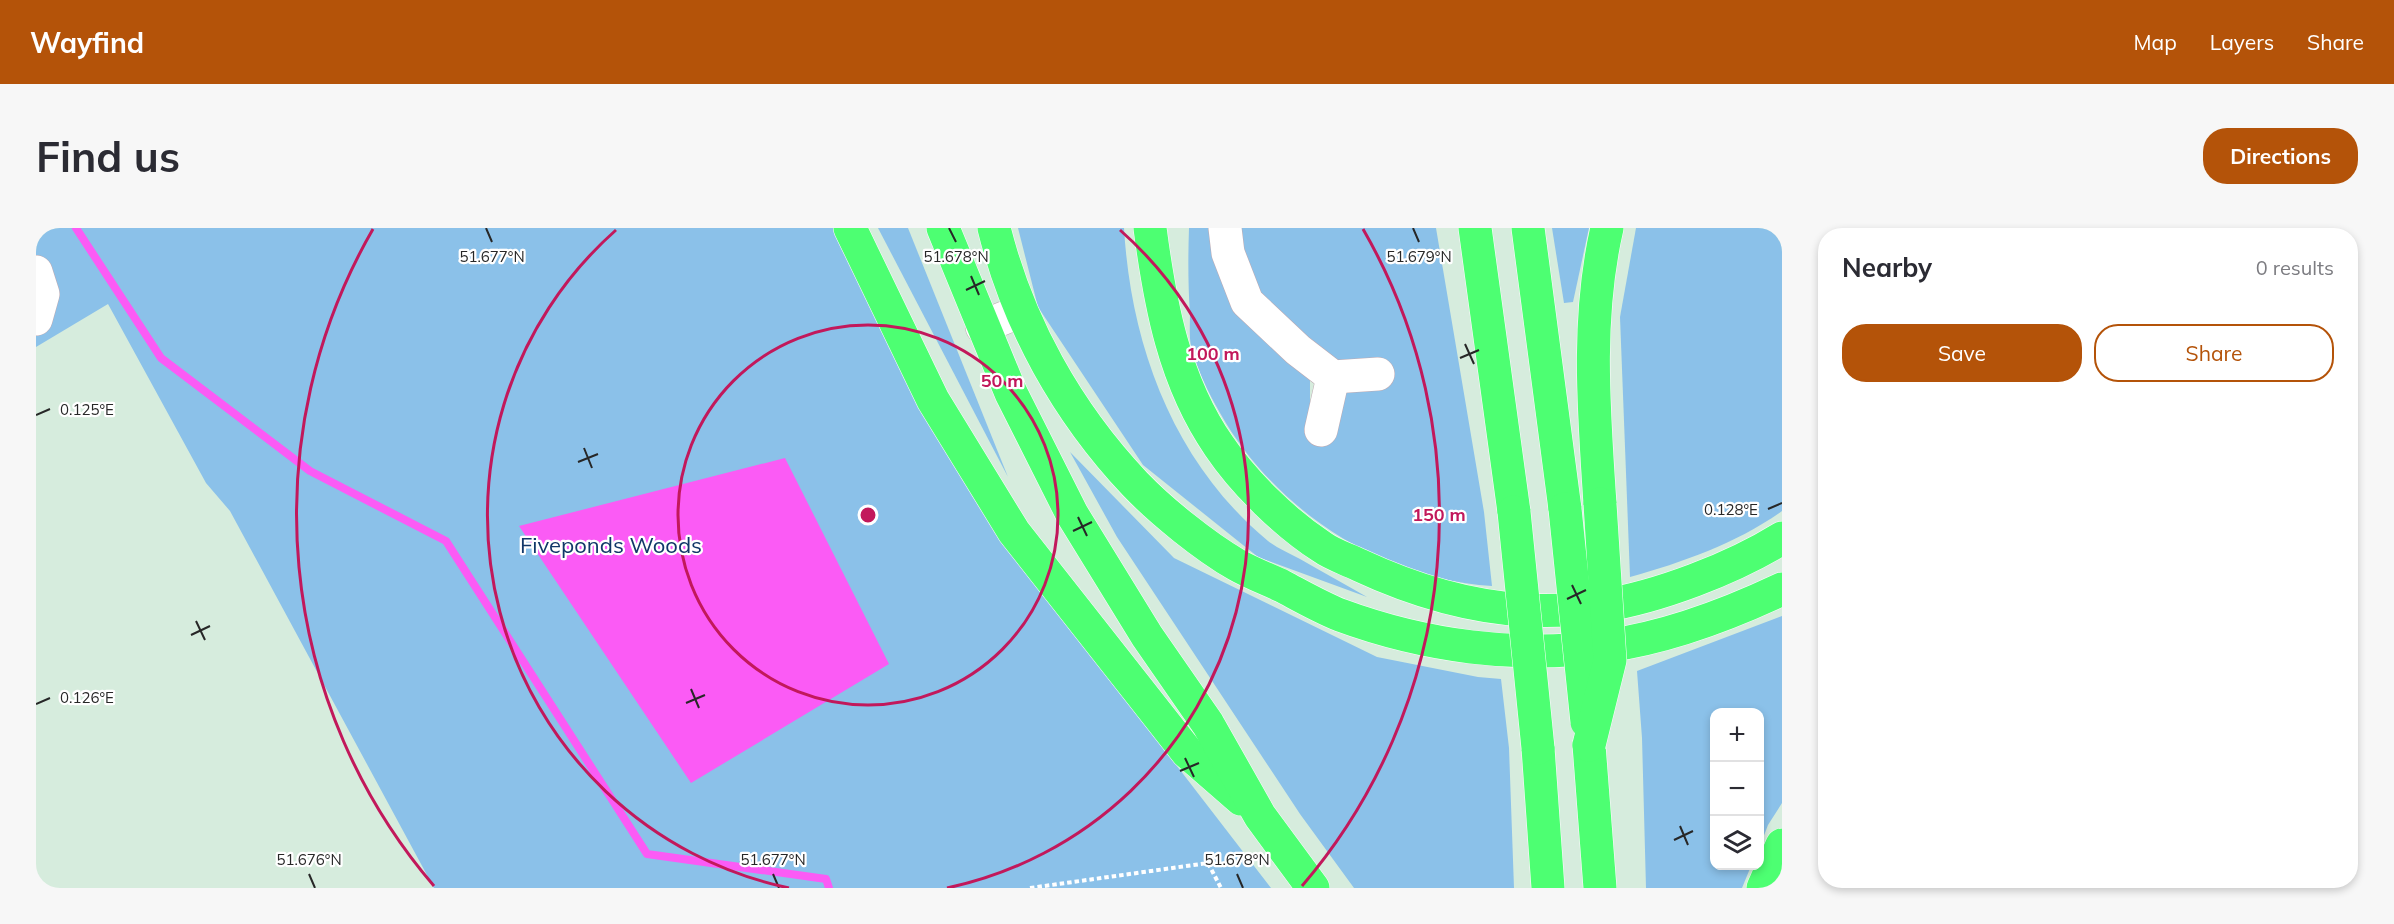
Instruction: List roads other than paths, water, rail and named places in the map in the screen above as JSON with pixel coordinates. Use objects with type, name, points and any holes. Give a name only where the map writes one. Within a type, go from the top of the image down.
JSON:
[{"type":"highway","points":[[850,228],[933,400],[1014,532],[1187,752],[1260,816]]},
{"type":"highway","points":[[943,228],[982,327],[1016,403],[1072,514],[1147,636],[1208,724],[1260,816],[1313,888]]},
{"type":"highway","points":[[994,228],[1002,260],[1022,311],[1054,376],[1086,424],[1136,484],[1181,525],[1236,564],[1340,615],[1412,636],[1463,645],[1519,651],[1607,646],[1697,623],[1751,604],[1782,589]]},
{"type":"highway","points":[[1150,228],[1161,301],[1173,351],[1193,400],[1219,446],[1251,486],[1323,548],[1385,577],[1473,605],[1552,610],[1600,606],[1632,600],[1717,572],[1763,550],[1782,538]]},
{"type":"highway","points":[[1475,228],[1514,512],[1538,748],[1548,888]]},
{"type":"highway","points":[[1528,228],[1565,509],[1589,745],[1600,888]]},
{"type":"highway","points":[[1589,745],[1610,660],[1592,350],[1594,306],[1607,228]]},
{"type":"highway","points":[[1763,888],[1782,845]]},
{"type":"lane","points":[[1225,228],[1228,253],[1247,302],[1298,350],[1333,377],[1378,374]]},
{"type":"lane","points":[[36,272],[43,294],[36,319]]},
{"type":"lane","points":[[982,327],[1022,311]]},
{"type":"lane","points":[[1321,430],[1333,377]]},
{"type":"lane","points":[[1600,606],[1607,646]]},
{"type":"waterway","points":[[76,228],[161,358],[310,471],[446,541],[647,854],[826,879],[829,888]]},
{"type":"park label","name":"Fiveponds Woods","points":[[611,545]]}]
